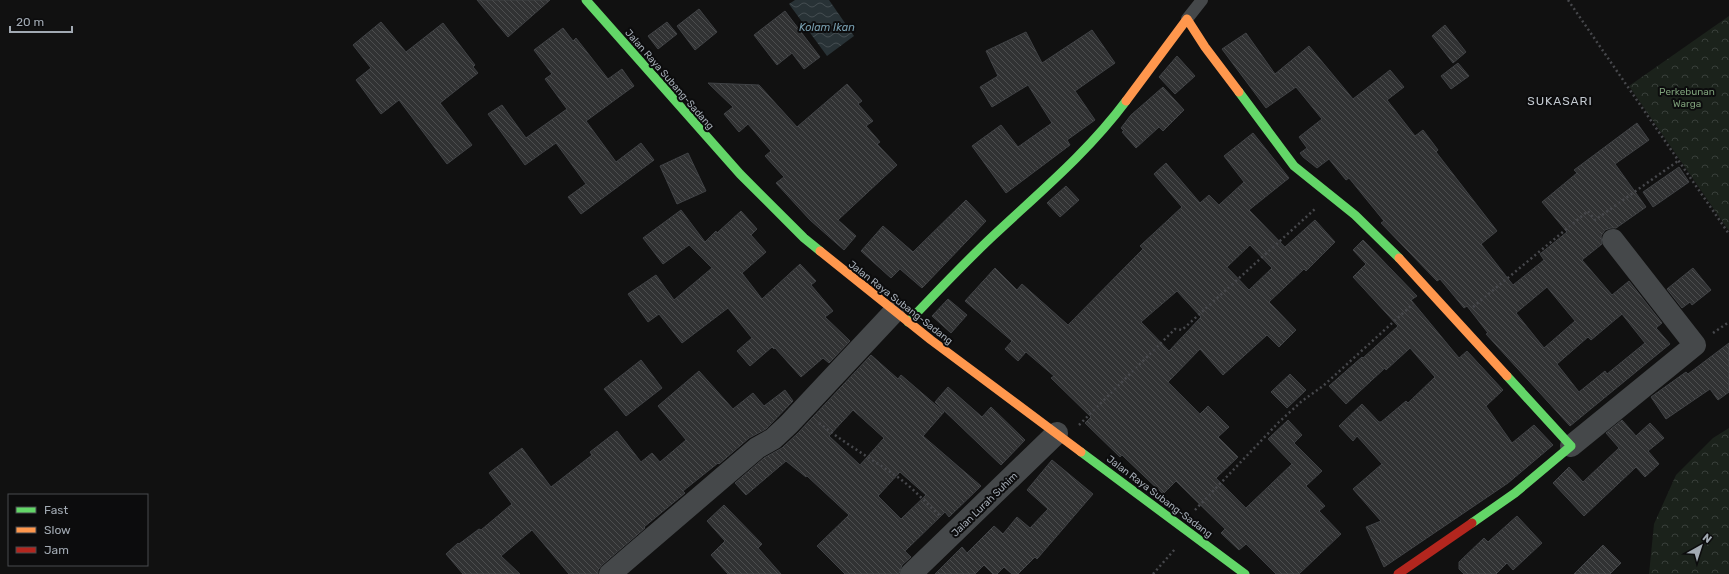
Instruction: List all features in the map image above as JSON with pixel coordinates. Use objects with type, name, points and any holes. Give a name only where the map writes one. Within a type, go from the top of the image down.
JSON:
[{"type":"street","name":"Jalan Raya Subang-Sadang","points":[[586,0],[740,174],[804,238],[901,317],[1245,574]]},
{"type":"street","points":[[610,574],[757,448],[773,439],[901,317],[946,283],[1068,167],[1109,124],[1187,19],[1205,47],[1290,160],[1300,171],[1366,226],[1404,262],[1571,446]]},
{"type":"street","points":[[1398,574],[1473,520],[1515,493],[1695,345],[1613,240]]},
{"type":"street","name":"Jalan Lurah Suhim","points":[[911,574],[1061,436]]},
{"type":"lane","points":[[1187,19],[1202,0]]},
{"type":"path","points":[[1568,0],[1678,162],[1729,234]]},
{"type":"path","points":[[1457,320],[1588,211],[1595,220],[1678,162]]},
{"type":"path","points":[[1061,436],[1175,329],[1182,330],[1319,204],[1331,196]]},
{"type":"path","points":[[1180,525],[1279,422],[1302,401],[1323,386],[1429,290]]},
{"type":"path","points":[[804,409],[837,437],[900,479],[920,495],[955,532]]},
{"type":"path","points":[[1153,574],[1190,533]]},
{"type":"green space","name":"Perkebunan Warga","points":[[1729,16],[1729,231],[1629,86]]},
{"type":"green space","points":[[1729,428],[1729,574],[1649,574],[1654,524],[1676,475],[1713,438]]},
{"type":"water","name":"Kolam Ikan","points":[[795,0],[829,0],[854,36],[827,56],[789,4]]},
{"type":"building","points":[[477,0],[550,0],[508,37]]},
{"type":"building","points":[[699,9],[717,32],[695,50],[677,26]]},
{"type":"building","points":[[785,11],[820,57],[804,69],[792,53],[777,65],[754,35]]},
{"type":"building","points":[[381,22],[406,52],[443,23],[475,65],[473,67],[478,73],[440,103],[472,145],[447,164],[399,100],[381,114],[356,80],[371,68],[353,45]]},
{"type":"building","points":[[667,22],[677,34],[658,49],[648,36]]},
{"type":"building","points":[[1445,25],[1466,52],[1453,63],[1432,36]]},
{"type":"building","points":[[563,28],[573,41],[576,38],[608,79],[622,69],[634,86],[586,121],[616,162],[641,143],[654,160],[581,214],[568,197],[586,184],[556,143],[525,165],[488,114],[502,105],[526,138],[567,109],[545,79],[552,74],[534,50]]},
{"type":"building","points":[[1092,30],[1115,63],[1075,91],[1095,120],[1067,140],[1070,145],[1006,193],[972,146],[1001,125],[1018,147],[1052,123],[1028,85],[992,107],[980,87],[998,76],[986,51],[1026,32],[1042,63]]},
{"type":"building","points":[[1246,33],[1275,74],[1309,46],[1353,99],[1390,70],[1404,87],[1387,100],[1415,136],[1423,130],[1438,150],[1436,152],[1497,231],[1481,244],[1513,285],[1544,260],[1540,254],[1567,232],[1542,202],[1577,173],[1574,170],[1637,123],[1649,140],[1615,164],[1646,207],[1616,228],[1605,230],[1601,236],[1602,244],[1582,260],[1612,295],[1629,281],[1662,323],[1656,328],[1670,344],[1570,426],[1486,334],[1488,333],[1467,306],[1464,308],[1440,279],[1437,281],[1381,223],[1384,221],[1349,178],[1346,180],[1329,159],[1317,168],[1303,157],[1300,153],[1307,148],[1299,137],[1322,119],[1296,87],[1266,108],[1222,49]],"holes":[[[1547,287],[1575,321],[1544,348],[1516,313]],[[1622,314],[1645,343],[1607,374],[1605,371],[1579,392],[1557,364],[1588,337],[1591,340]]]},
{"type":"building","points":[[1177,56],[1195,76],[1175,94],[1159,77]]},
{"type":"building","points":[[1458,63],[1469,76],[1451,89],[1441,76]]},
{"type":"building","points":[[708,83],[759,85],[797,127],[847,84],[862,101],[858,104],[873,121],[866,126],[880,142],[877,144],[897,165],[838,220],[856,236],[844,250],[810,220],[776,183],[784,177],[765,156],[771,151],[748,124],[739,132],[724,114],[733,107]]},
{"type":"building","points":[[1163,87],[1184,110],[1163,131],[1159,127],[1136,148],[1122,132],[1124,131],[1121,128],[1131,115]]},
{"type":"building","points":[[1253,133],[1289,178],[1249,210],[1285,247],[1315,220],[1335,242],[1306,271],[1304,269],[1269,302],[1296,330],[1279,347],[1267,335],[1223,375],[1200,349],[1168,382],[1200,414],[1208,406],[1229,427],[1218,437],[1238,457],[1216,478],[1246,508],[1292,464],[1268,439],[1288,420],[1302,435],[1294,443],[1322,471],[1306,486],[1325,506],[1319,511],[1341,534],[1299,574],[1276,574],[1246,544],[1239,550],[1221,533],[1225,529],[1176,481],[1163,494],[1122,455],[1120,457],[1085,423],[1091,417],[1051,378],[1054,376],[1026,352],[1018,361],[1005,349],[1012,341],[965,301],[995,268],[1017,290],[1022,284],[1068,325],[1143,249],[1140,246],[1182,207],[1154,174],[1166,163],[1200,203],[1209,195],[1219,205],[1244,182],[1224,156]],"holes":[[[1250,245],[1272,268],[1249,290],[1227,267]],[[1177,291],[1201,317],[1169,351],[1141,322]]]},
{"type":"building","points":[[688,153],[706,191],[677,204],[660,166]]},
{"type":"building","points":[[1679,167],[1689,182],[1653,207],[1643,192]]},
{"type":"building","points":[[1066,186],[1079,200],[1060,217],[1047,203]]},
{"type":"building","points":[[966,200],[986,221],[922,288],[900,269],[891,278],[861,251],[883,226],[913,252]]},
{"type":"building","points":[[681,210],[705,242],[741,211],[757,229],[751,235],[766,252],[742,273],[762,299],[800,264],[816,281],[811,285],[833,311],[825,317],[850,341],[829,363],[823,358],[801,377],[775,348],[774,349],[772,347],[750,366],[737,351],[752,338],[728,308],[682,343],[659,314],[648,322],[628,294],[656,275],[674,300],[712,268],[689,245],[663,264],[643,238]]},
{"type":"building","points":[[1363,240],[1417,296],[1411,300],[1459,358],[1467,351],[1503,390],[1486,406],[1512,443],[1534,425],[1553,445],[1508,483],[1384,567],[1366,527],[1381,521],[1353,489],[1382,464],[1357,436],[1353,441],[1339,426],[1362,404],[1379,422],[1381,422],[1406,401],[1408,403],[1435,377],[1410,348],[1386,370],[1385,368],[1346,404],[1329,386],[1398,326],[1353,277],[1366,264],[1353,250]]},
{"type":"building","points":[[1693,268],[1711,290],[1692,305],[1690,302],[1682,308],[1667,289]]},
{"type":"building","points":[[948,299],[967,315],[951,333],[932,316]]},
{"type":"building","points":[[1729,343],[1729,392],[1718,400],[1710,389],[1666,419],[1651,397],[1686,372],[1688,374]]},
{"type":"building","points":[[871,355],[898,379],[901,375],[944,412],[923,436],[981,486],[949,517],[945,512],[905,551],[911,557],[902,565],[899,574],[845,574],[817,546],[849,515],[807,476],[806,477],[786,461],[746,495],[735,483],[764,458],[782,448]],"holes":[[[853,410],[884,438],[860,465],[829,436]],[[900,472],[926,495],[901,519],[878,496]]]},
{"type":"building","points":[[641,360],[662,388],[626,416],[604,389]]},
{"type":"building","points":[[699,371],[733,409],[753,393],[764,406],[785,390],[793,401],[766,429],[749,438],[719,464],[718,463],[683,491],[685,493],[602,565],[598,570],[598,574],[569,574],[532,530],[501,556],[520,574],[463,574],[446,554],[458,543],[459,544],[479,529],[481,530],[512,504],[489,473],[522,448],[551,487],[592,455],[590,452],[617,431],[641,462],[652,453],[660,462],[686,440],[658,406]]},
{"type":"building","points":[[1290,374],[1306,390],[1287,408],[1271,392]]},
{"type":"building","points":[[948,387],[982,417],[991,407],[1025,440],[1001,465],[935,402]]},
{"type":"building","points":[[1622,420],[1636,436],[1650,423],[1664,438],[1648,451],[1659,464],[1645,477],[1636,467],[1584,516],[1553,483],[1569,467],[1583,482],[1619,448],[1606,433]]},
{"type":"building","points":[[1052,460],[1093,494],[1037,559],[1035,557],[1018,574],[1012,574],[1004,567],[997,574],[993,574],[984,565],[975,574],[935,574],[962,547],[967,553],[994,526],[1003,534],[1017,517],[1030,528],[1048,509],[1027,490]]},
{"type":"building","points":[[724,505],[762,544],[758,548],[781,574],[728,574],[711,555],[725,541],[707,521]]},
{"type":"building","points":[[1517,516],[1542,543],[1513,570],[1507,563],[1496,574],[1464,574],[1459,569],[1459,562],[1484,538],[1488,542]]},
{"type":"building","points":[[1603,545],[1621,563],[1610,574],[1574,574]]},
{"type":"traffic: fast","points":[[586,0],[740,174],[804,238],[820,251]]},
{"type":"traffic: fast","points":[[1239,92],[1294,166],[1355,215],[1399,258]]},
{"type":"traffic: fast","points":[[908,322],[950,278],[1080,154],[1126,101]]},
{"type":"traffic: fast","points":[[1472,523],[1515,493],[1571,446],[1507,376]]},
{"type":"traffic: fast","points":[[1081,452],[1245,574]]},
{"type":"traffic: slow","points":[[1126,101],[1187,19],[1205,47],[1239,92]]},
{"type":"traffic: slow","points":[[820,251],[931,340],[1081,452]]},
{"type":"traffic: slow","points":[[1399,258],[1507,376]]},
{"type":"traffic: jam","points":[[1398,574],[1472,523]]},
{"type":"district","name":"SUKASARI","points":[[1560,101]]}]
